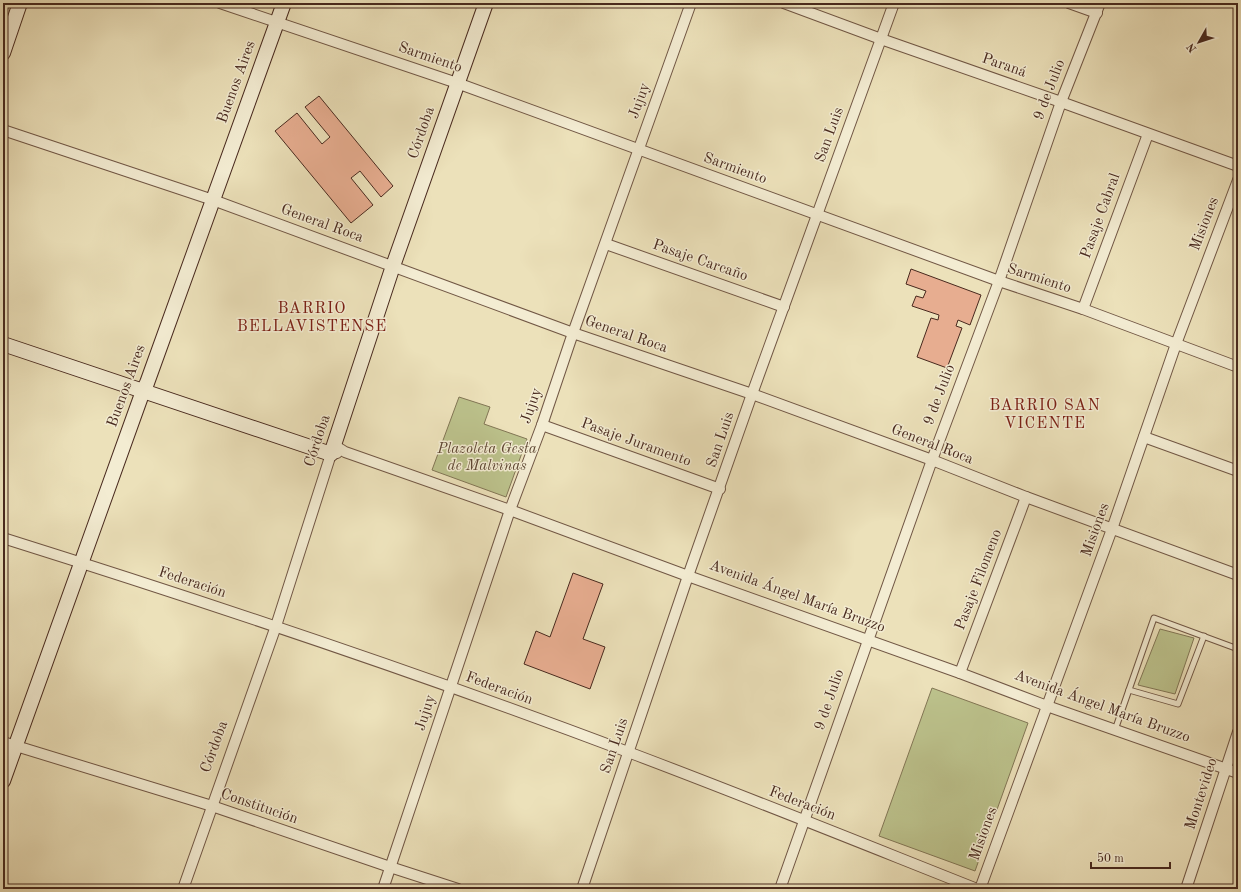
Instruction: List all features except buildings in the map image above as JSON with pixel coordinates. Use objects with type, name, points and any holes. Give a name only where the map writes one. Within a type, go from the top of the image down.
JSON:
[{"type":"street","points":[[3,54],[20,3]]},
{"type":"street","name":"Sarmiento","points":[[220,3],[457,83],[999,282],[1083,309],[1238,367]]},
{"type":"street","name":"Buenos Aires","points":[[3,781],[9,744],[81,563],[284,3]]},
{"type":"street","name":"Córdoba","points":[[183,889],[337,450],[394,266],[486,3]]},
{"type":"street","name":"Jujuy","points":[[383,889],[510,510],[542,425],[573,333],[691,3]]},
{"type":"street","name":"Paraná","points":[[784,3],[1238,166]]},
{"type":"street","name":"San Luis","points":[[582,889],[688,576],[720,489],[752,394],[894,3]]},
{"type":"street","points":[[1069,3],[1097,13]]},
{"type":"street","name":"9 de Julio","points":[[780,889],[867,640],[932,460],[999,282],[1061,102],[1100,3]]},
{"type":"street","name":"General Roca","points":[[3,130],[213,200],[573,333],[752,394],[1238,575]]},
{"type":"street","name":"Pasaje Cabral","points":[[1083,309],[1148,134]]},
{"type":"street","name":"Misiones","points":[[980,889],[1112,529],[1176,344],[1238,180]]},
{"type":"street","name":"Pasaje Carcaño","points":[[606,244],[784,307]]},
{"type":"street","name":"Avenida Ángel María Bruzzo","points":[[3,335],[145,387]]},
{"type":"street","name":"Avenida Ángel María Bruzzo","points":[[3,344],[145,387],[337,450],[510,510],[1047,706],[1238,773]]},
{"type":"street","name":"Pasaje Juramento","points":[[542,425],[720,489]]},
{"type":"street","points":[[1144,437],[1238,471]]},
{"type":"street","name":"Pasaje Filomeno","points":[[960,673],[1026,497]]},
{"type":"street","name":"Federación","points":[[3,538],[276,626],[450,687],[629,752],[977,889]]},
{"type":"street","name":"Montevideo","points":[[1186,889],[1238,732]]},
{"type":"street","name":"Constitución","points":[[9,744],[212,806],[458,889]]},
{"type":"lane","points":[[1115,730],[1154,618],[1238,648]]},
{"type":"lane","points":[[1129,690],[1178,704],[1204,636]]},
{"type":"green space","name":"Plazoleta Gesta de Malvinas","points":[[459,397],[490,407],[484,424],[527,439],[506,497],[432,470]]},
{"type":"green space","points":[[1160,629],[1194,638],[1175,694],[1138,685]]},
{"type":"green space","points":[[932,688],[1028,723],[975,871],[879,836]]},
{"type":"district","name":"BARRIO BELLAVISTENSE","points":[[312,318]]},
{"type":"district","name":"BARRIO SAN VICENTE","points":[[1045,415]]}]
